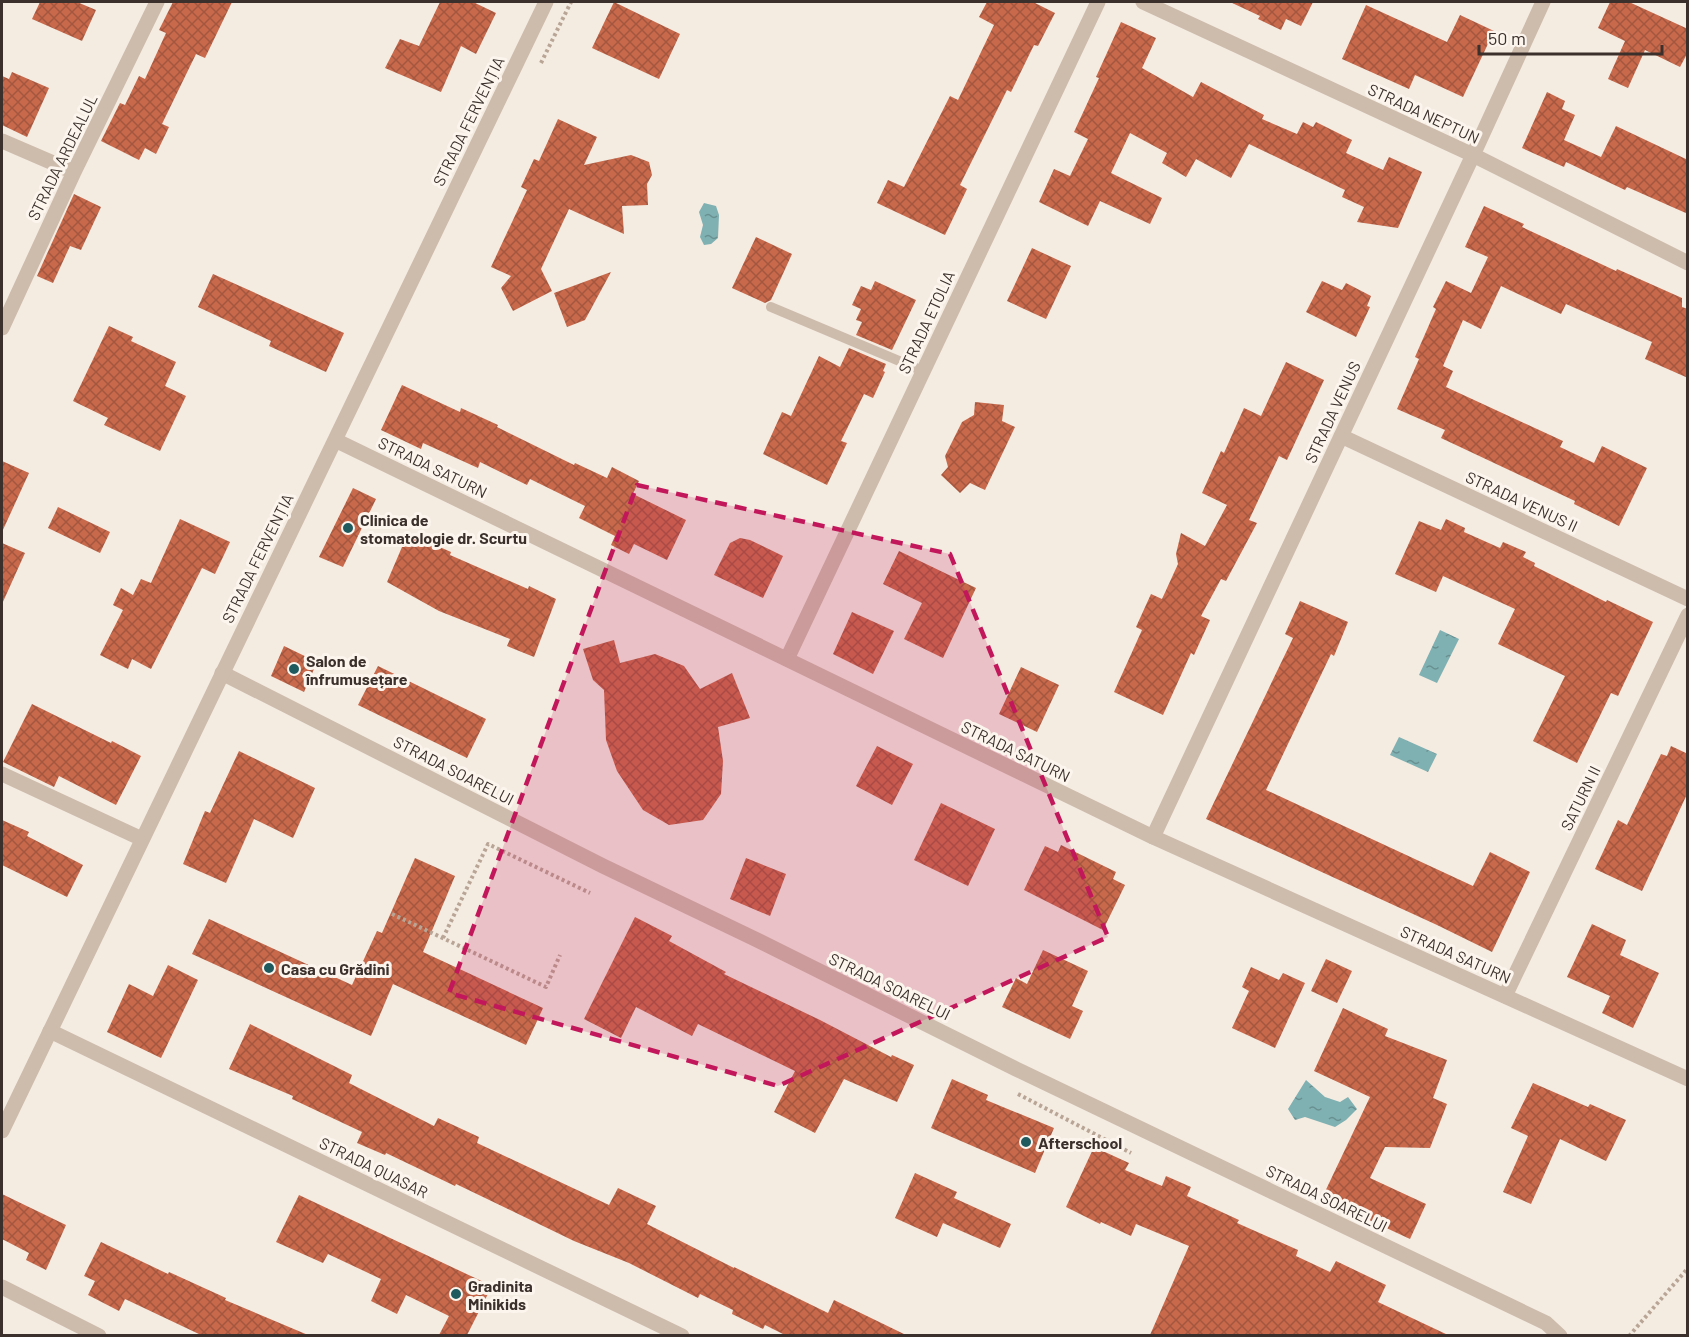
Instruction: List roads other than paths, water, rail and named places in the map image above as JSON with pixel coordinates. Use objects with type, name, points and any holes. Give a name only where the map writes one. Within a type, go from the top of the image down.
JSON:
[{"type":"street","name":"STRADA ARDEALUL","points":[[2,328],[74,172],[157,2]]},
{"type":"street","name":"STRADA FERVENȚIA","points":[[2,1131],[546,2]]},
{"type":"street","name":"STRADA ETOLIA","points":[[787,659],[1098,2]]},
{"type":"street","name":"STRADA NEPTUN","points":[[1143,2],[1473,155],[1688,263]]},
{"type":"street","name":"STRADA VENUS","points":[[1153,837],[1543,2]]},
{"type":"street","points":[[2,141],[74,172]]},
{"type":"street","name":"STRADA VENUS II","points":[[1341,436],[1688,599]]},
{"type":"street","name":"STRADA SATURN","points":[[335,440],[1153,837],[1688,1079]]},
{"type":"street","name":"SATURN II","points":[[1505,996],[1688,615]]},
{"type":"street","name":"STRADA SOARELUI","points":[[222,673],[603,866],[1016,1069],[1546,1323],[1560,1335]]},
{"type":"street","points":[[2,774],[142,839]]},
{"type":"street","name":"STRADA QUASAR","points":[[50,1031],[682,1335]]},
{"type":"street","points":[[2,1287],[99,1335]]},
{"type":"lane","points":[[771,307],[923,371]]},
{"type":"water","points":[[704,203],[716,206],[719,215],[718,238],[711,244],[704,245],[700,237],[703,225],[699,212]]},
{"type":"water","points":[[1440,630],[1459,639],[1437,683],[1419,675]]},
{"type":"water","points":[[1399,737],[1437,754],[1428,772],[1390,755]]},
{"type":"water","points":[[1306,1080],[1325,1097],[1340,1102],[1348,1097],[1357,1109],[1335,1127],[1305,1117],[1295,1120],[1288,1109]]},
{"type":"place","name":"Clinica de stomatologie dr. Scurtu","points":[[348,528]]},
{"type":"place","name":"Salon de înfrumusețare","points":[[294,669]]},
{"type":"place","name":"Casa cu Grădini","points":[[269,968]]},
{"type":"place","name":"Afterschool","points":[[1026,1142]]},
{"type":"place","name":"Gradinita Minikids","points":[[456,1294]]}]
